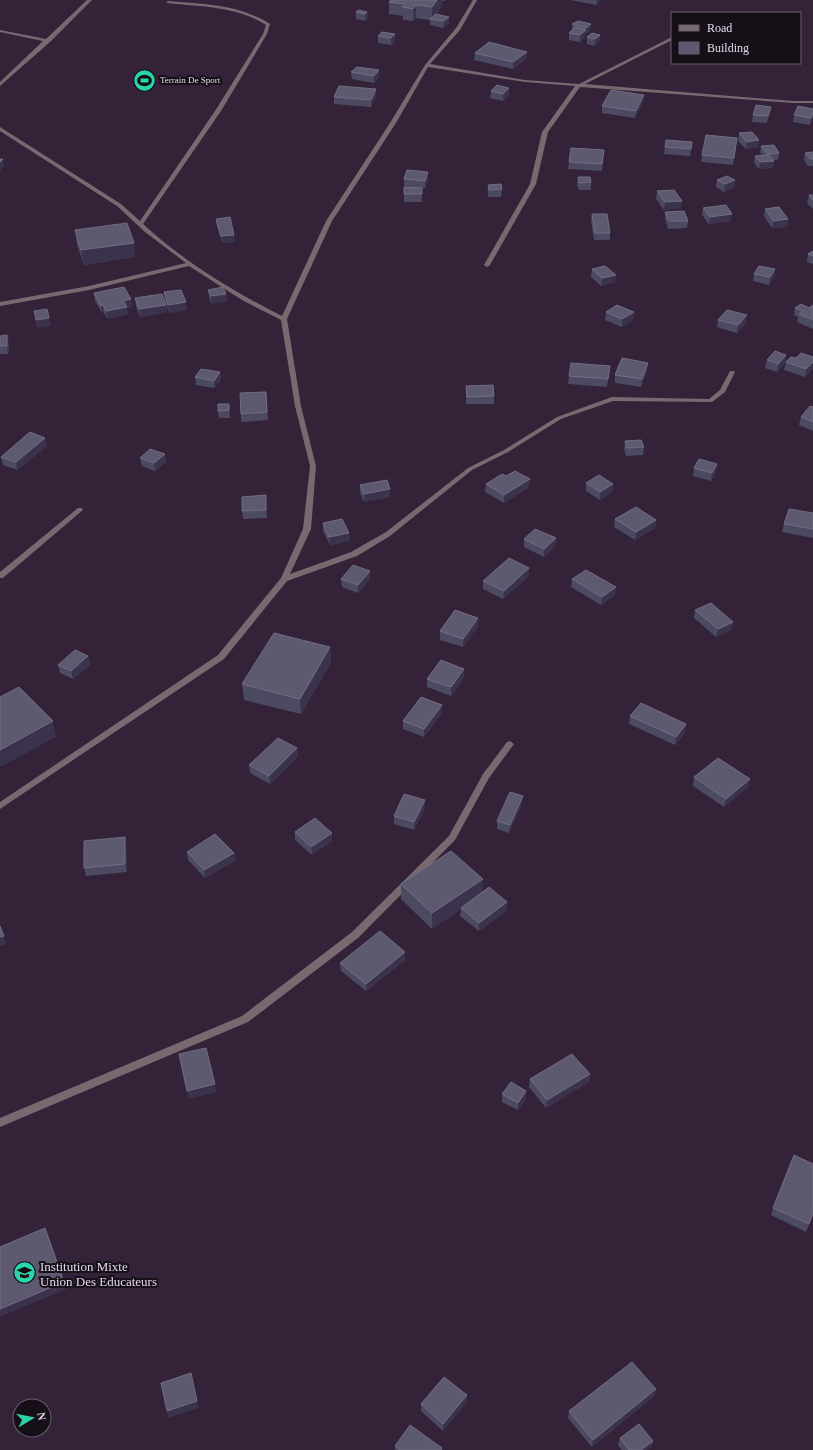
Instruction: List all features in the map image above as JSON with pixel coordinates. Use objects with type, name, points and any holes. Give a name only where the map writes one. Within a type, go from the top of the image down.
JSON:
[{"type":"street","points":[[0,85],[90,0]]},
{"type":"street","points":[[0,806],[221,657],[284,579],[307,529],[313,466],[298,406],[284,319],[329,221],[393,123],[427,65],[458,29],[475,0]]},
{"type":"street","points":[[140,225],[218,111],[265,34],[268,25],[258,18],[241,11],[168,2]]},
{"type":"street","points":[[0,31],[48,41]]},
{"type":"street","points":[[487,265],[533,184],[545,132],[578,86],[671,39]]},
{"type":"street","points":[[427,65],[525,82],[813,102]]},
{"type":"street","points":[[0,129],[119,205],[140,225],[190,264],[244,299],[284,319]]},
{"type":"street","points":[[0,304],[89,288],[190,264]]},
{"type":"street","points":[[284,579],[354,554],[388,534],[470,469],[506,451],[558,418],[612,398],[710,401],[723,391],[732,372]]},
{"type":"street","points":[[0,576],[80,510]]},
{"type":"street","points":[[0,1123],[245,1019],[355,935],[452,838],[486,776],[510,744]]},
{"type":"building","points":[[391,0],[437,0],[432,7],[416,5],[413,9],[403,7],[405,4],[389,2]]},
{"type":"building","points":[[358,10],[367,12],[365,14],[356,12]]},
{"type":"building","points":[[436,14],[449,17],[444,21],[430,19]]},
{"type":"building","points":[[578,21],[591,24],[586,28],[572,24]]},
{"type":"building","points":[[575,27],[586,30],[580,35],[569,33]]},
{"type":"building","points":[[382,32],[395,34],[391,38],[378,36]]},
{"type":"building","points":[[592,33],[600,35],[595,39],[587,37]]},
{"type":"building","points":[[489,42],[527,52],[513,62],[475,53]]},
{"type":"building","points":[[357,67],[379,70],[374,76],[351,72]]},
{"type":"building","points":[[497,85],[509,88],[503,94],[491,91]]},
{"type":"building","points":[[339,86],[376,89],[371,100],[334,97]]},
{"type":"building","points":[[611,90],[644,95],[636,111],[602,106]]},
{"type":"building","points":[[756,105],[771,107],[768,116],[753,115]]},
{"type":"building","points":[[798,106],[813,109],[811,118],[794,115]]},
{"type":"building","points":[[752,132],[759,140],[747,142],[739,133]]},
{"type":"building","points":[[706,135],[737,138],[734,158],[702,155]]},
{"type":"building","points":[[666,140],[692,142],[691,149],[665,147]]},
{"type":"building","points":[[774,145],[779,153],[767,154],[761,146]]},
{"type":"building","points":[[571,148],[604,150],[602,164],[569,162]]},
{"type":"building","points":[[813,152],[813,159],[810,159],[805,153]]},
{"type":"building","points":[[769,155],[774,161],[760,162],[755,156]]},
{"type":"building","points":[[407,170],[428,172],[425,181],[404,179]]},
{"type":"building","points":[[727,176],[735,180],[725,184],[717,180]]},
{"type":"building","points":[[578,177],[590,177],[591,182],[579,183]]},
{"type":"building","points":[[501,184],[502,189],[489,190],[488,185]]},
{"type":"building","points":[[404,187],[422,188],[422,194],[404,194]]},
{"type":"building","points":[[674,190],[682,201],[665,202],[657,191]]},
{"type":"building","points":[[726,205],[732,214],[710,217],[703,208]]},
{"type":"building","points":[[779,207],[788,219],[774,221],[765,209]]},
{"type":"building","points":[[684,211],[688,221],[669,221],[665,212]]},
{"type":"building","points":[[592,214],[607,214],[610,233],[595,233]]},
{"type":"building","points":[[230,217],[234,235],[221,236],[216,219]]},
{"type":"building","points":[[127,223],[134,243],[81,250],[75,230]]},
{"type":"building","points":[[813,251],[813,256],[808,254]]},
{"type":"building","points":[[605,266],[616,275],[602,278],[592,269]]},
{"type":"building","points":[[759,266],[775,269],[770,277],[754,274]]},
{"type":"building","points":[[124,287],[131,299],[123,301],[127,307],[106,311],[103,305],[101,306],[94,293]]},
{"type":"building","points":[[223,287],[226,294],[211,296],[208,290]]},
{"type":"building","points":[[181,290],[186,302],[168,305],[164,292]]},
{"type":"building","points":[[162,294],[166,305],[139,309],[135,298]]},
{"type":"building","points":[[801,304],[809,308],[813,305],[813,320],[799,314],[803,311],[795,308]]},
{"type":"building","points":[[617,305],[634,312],[622,319],[606,312]]},
{"type":"building","points":[[47,309],[49,318],[36,320],[34,311]]},
{"type":"building","points":[[727,310],[747,315],[738,325],[718,320]]},
{"type":"building","points":[[7,335],[7,346],[0,346],[0,336]]},
{"type":"building","points":[[775,351],[786,355],[778,364],[767,360]]},
{"type":"building","points":[[801,353],[813,357],[813,362],[806,369],[786,362],[791,357],[796,358]]},
{"type":"building","points":[[622,358],[648,363],[642,379],[615,375]]},
{"type":"building","points":[[571,363],[610,366],[608,379],[569,376]]},
{"type":"building","points":[[201,369],[220,372],[214,381],[195,377]]},
{"type":"building","points":[[493,385],[494,396],[467,397],[466,386]]},
{"type":"building","points":[[266,392],[267,412],[241,414],[240,393]]},
{"type":"building","points":[[218,404],[229,404],[229,410],[218,411]]},
{"type":"building","points":[[810,406],[813,407],[813,422],[801,417]]},
{"type":"building","points":[[30,432],[45,438],[16,462],[1,457]]},
{"type":"building","points":[[641,440],[644,447],[627,448],[625,441]]},
{"type":"building","points":[[150,449],[165,454],[154,463],[140,458]]},
{"type":"building","points":[[699,459],[717,464],[712,473],[694,468]]},
{"type":"building","points":[[515,471],[530,479],[504,495],[486,484],[502,474],[506,476]]},
{"type":"building","points":[[599,475],[613,484],[600,492],[586,483]]},
{"type":"building","points":[[387,480],[390,489],[364,494],[360,485]]},
{"type":"building","points":[[266,495],[266,510],[242,511],[242,497]]},
{"type":"building","points":[[636,507],[656,520],[636,532],[615,519]]},
{"type":"building","points":[[789,509],[813,513],[813,529],[784,524]]},
{"type":"building","points":[[342,519],[349,533],[329,537],[323,523]]},
{"type":"building","points":[[535,529],[556,538],[544,549],[524,539]]},
{"type":"building","points":[[509,558],[529,568],[504,591],[483,581]]},
{"type":"building","points":[[353,565],[370,571],[358,585],[341,579]]},
{"type":"building","points":[[586,570],[616,587],[602,597],[572,579]]},
{"type":"building","points":[[711,603],[733,622],[718,629],[695,610]]},
{"type":"building","points":[[455,610],[478,618],[463,639],[440,631]]},
{"type":"building","points":[[274,633],[330,647],[300,699],[242,684]]},
{"type":"building","points":[[75,650],[88,656],[71,671],[58,665]]},
{"type":"building","points":[[441,660],[464,669],[451,687],[427,679]]},
{"type":"building","points":[[19,687],[53,721],[0,750],[0,697]]},
{"type":"building","points":[[421,697],[442,705],[424,729],[403,721]]},
{"type":"building","points":[[641,703],[686,724],[676,737],[630,716]]},
{"type":"building","points":[[278,738],[297,748],[269,776],[249,765]]},
{"type":"building","points":[[718,758],[750,779],[726,799],[694,777]]},
{"type":"building","points":[[510,792],[523,796],[510,825],[497,821]]},
{"type":"building","points":[[404,794],[425,800],[414,822],[394,816]]},
{"type":"building","points":[[315,818],[332,833],[311,847],[295,832]]},
{"type":"building","points":[[215,834],[234,853],[204,870],[187,852]]},
{"type":"building","points":[[125,837],[125,864],[84,868],[84,841]]},
{"type":"building","points":[[451,851],[483,879],[432,913],[401,884]]},
{"type":"building","points":[[489,887],[507,902],[479,923],[461,908]]},
{"type":"building","points":[[0,926],[4,936],[0,937]]},
{"type":"building","points":[[380,931],[405,952],[366,984],[340,963]]},
{"type":"building","points":[[206,1048],[215,1084],[187,1091],[179,1054]]},
{"type":"building","points":[[572,1054],[590,1074],[547,1100],[530,1079]]},
{"type":"building","points":[[511,1082],[526,1091],[518,1103],[502,1094]]},
{"type":"building","points":[[794,1155],[813,1164],[813,1213],[809,1224],[773,1208]]},
{"type":"building","points":[[45,1228],[64,1282],[0,1309],[0,1247]]},
{"type":"building","points":[[632,1362],[656,1389],[593,1440],[569,1411]]},
{"type":"building","points":[[191,1373],[197,1401],[167,1411],[161,1383]]},
{"type":"building","points":[[444,1377],[467,1395],[443,1424],[421,1404]]},
{"type":"building","points":[[639,1424],[653,1441],[641,1450],[629,1450],[620,1438]]},
{"type":"building","points":[[410,1425],[442,1448],[441,1450],[400,1450],[395,1446]]},
{"type":"place","name":"Terrain De Sport","points":[[145,80]]},
{"type":"place","name":"Institution Mixte Union Des Educateurs","points":[[25,1273]]}]
